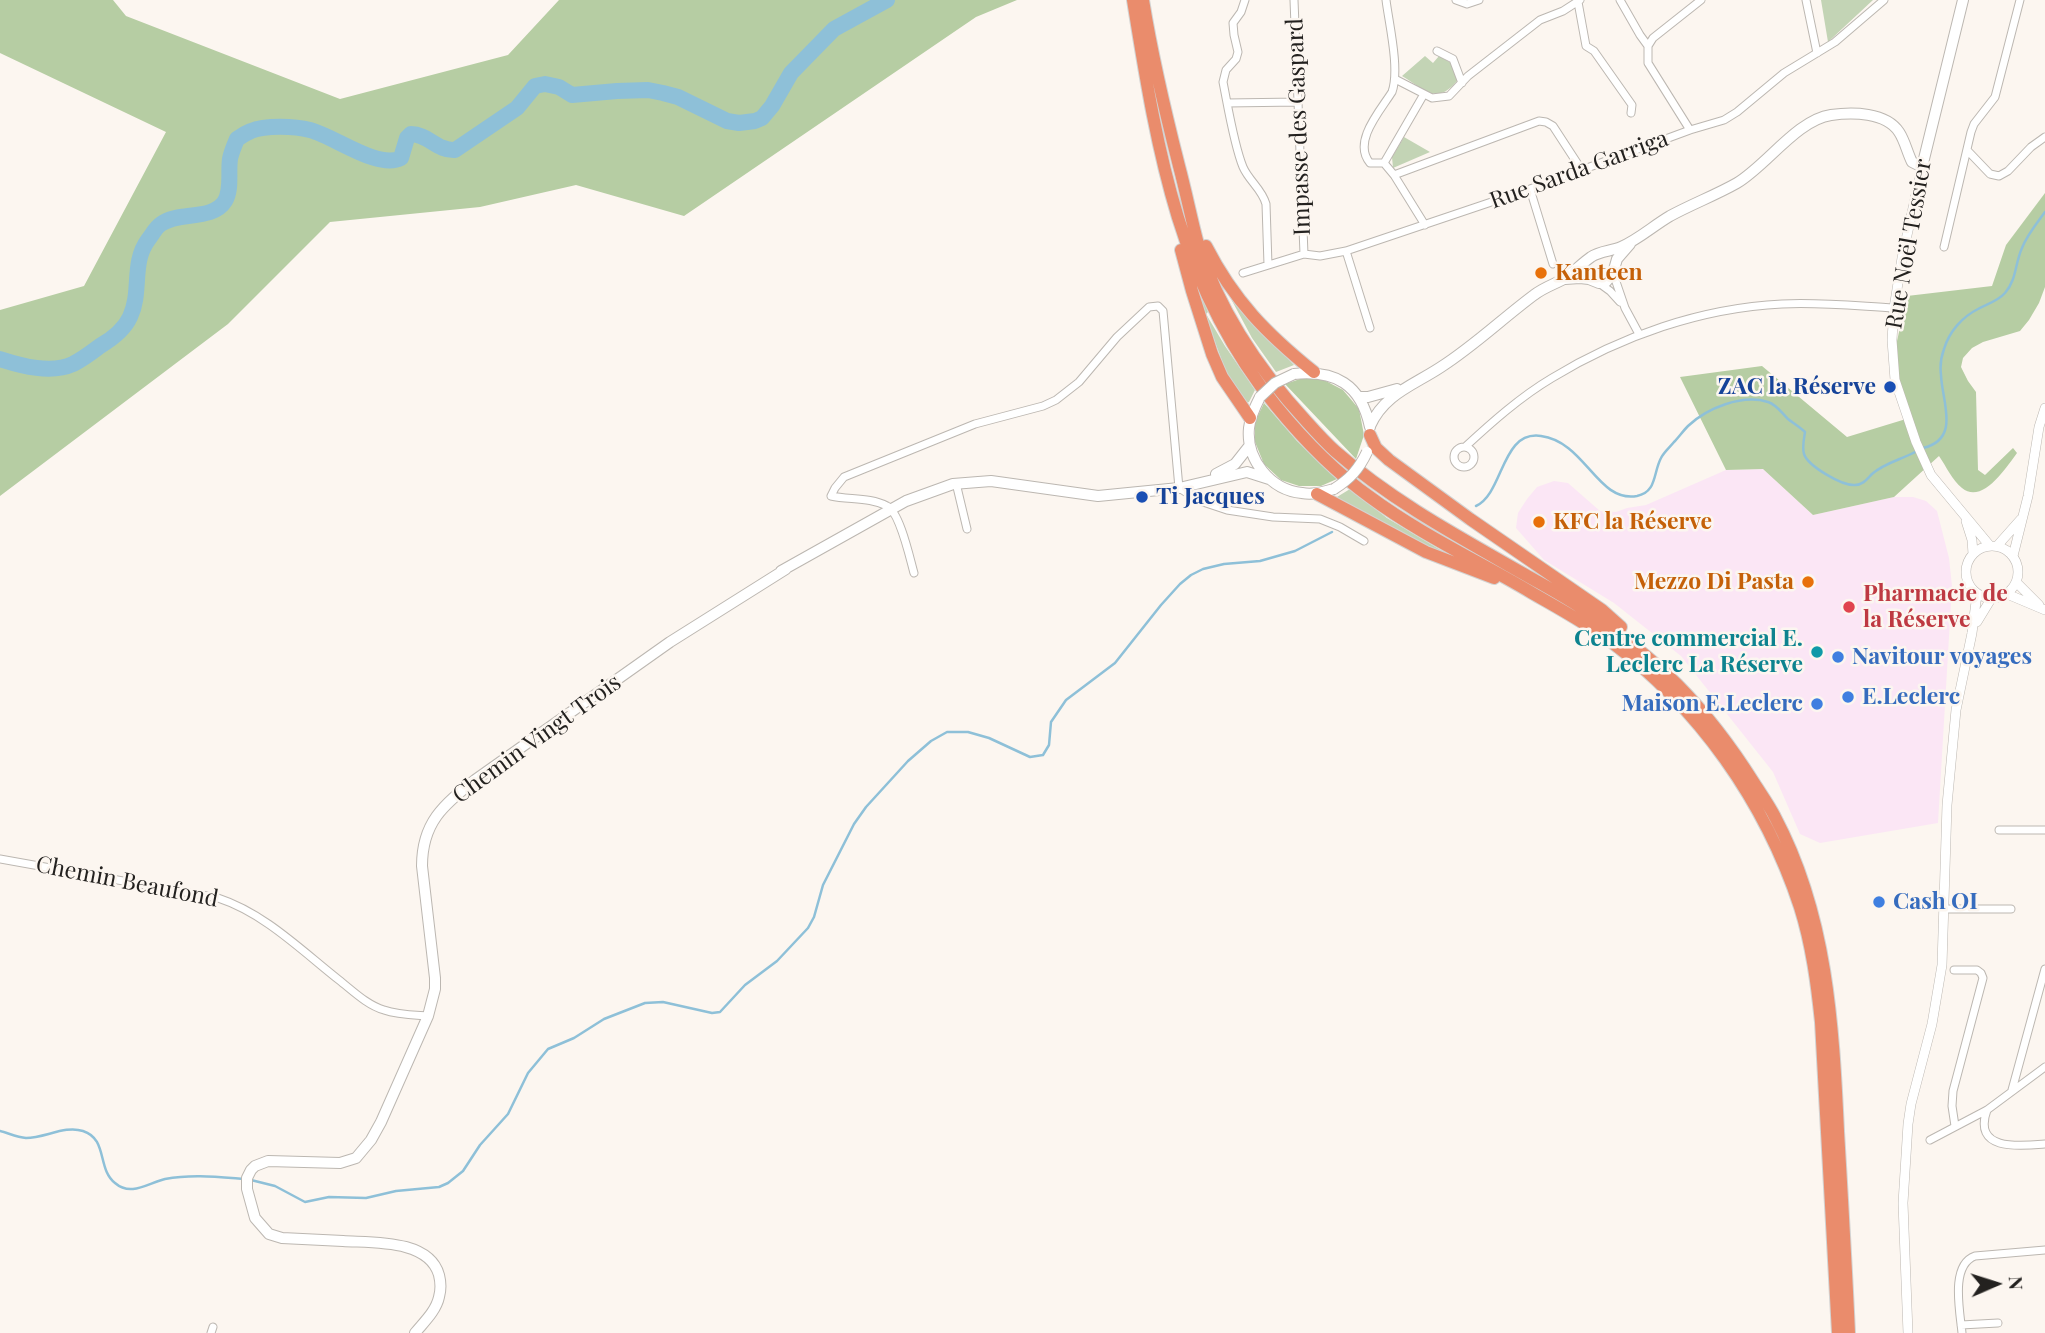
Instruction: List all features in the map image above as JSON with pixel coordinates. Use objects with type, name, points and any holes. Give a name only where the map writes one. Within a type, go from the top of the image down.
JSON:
[{"type":"highway","points":[[1133,0],[1203,257],[1236,328],[1261,367],[1294,409],[1332,449],[1376,484],[1424,517],[1577,605],[1637,646]]},
{"type":"highway","points":[[1143,0],[1143,33],[1154,127],[1170,210],[1212,354],[1222,377],[1250,418]]},
{"type":"highway","points":[[1154,127],[1174,206],[1191,257],[1212,306],[1238,353],[1276,405],[1305,438],[1368,496],[1409,524],[1532,592],[1608,639],[1665,688],[1702,728],[1740,779],[1765,823],[1800,909],[1815,972],[1820,1010],[1838,1333]]},
{"type":"highway","points":[[1186,194],[1202,236],[1228,286],[1281,345],[1314,372]]},
{"type":"highway","points":[[1370,431],[1376,448],[1388,460],[1602,610],[1621,628],[1702,710],[1733,750],[1775,817],[1807,893],[1819,938],[1833,1033],[1850,1333]]},
{"type":"highway","points":[[1317,494],[1426,552],[1532,592]]},
{"type":"main road","name":"Rue Noël Tessier","points":[[1922,167],[1963,0]]},
{"type":"main road","points":[[1370,431],[1366,411],[1359,397],[1331,376],[1314,372],[1294,374],[1275,383],[1260,397],[1250,418],[1248,431],[1254,457],[1269,479],[1283,488],[1300,493],[1317,494],[1334,489],[1348,480],[1360,467],[1367,452],[1374,415],[1387,400],[1442,366],[1534,295],[1561,280],[1591,256],[1609,252],[1634,240],[1670,216],[1737,183],[1813,120],[1849,113],[1889,122],[1900,134],[1912,162],[1922,167]]},
{"type":"main road","points":[[1561,280],[1606,282],[1617,259],[1634,240]]},
{"type":"main road","points":[[1598,254],[1608,257],[1613,270]]},
{"type":"main road","points":[[1586,262],[1585,269],[1594,281]]},
{"type":"main road","points":[[1359,397],[1386,393],[1406,386]]},
{"type":"main road","name":"Chemin Vingt Trois","points":[[1199,482],[1235,464],[1250,445]]},
{"type":"main road","name":"Chemin Vingt Trois","points":[[415,1333],[439,1299],[439,1277],[436,1267],[429,1259],[406,1247],[386,1243],[282,1238],[269,1234],[255,1218],[247,1189],[247,1178],[255,1166],[268,1161],[340,1163],[356,1158],[381,1122],[428,1016],[435,989],[422,852],[430,824],[445,805],[475,780],[670,642],[786,569],[921,495],[956,483],[990,481],[1098,496],[1179,488],[1247,472],[1269,479]]},
{"type":"street","points":[[1245,0],[1233,23],[1238,52],[1236,59],[1226,70],[1223,82],[1241,162],[1266,204],[1268,265]]},
{"type":"street","name":"Impasse des Gaspard","points":[[1294,0],[1304,254]]},
{"type":"street","points":[[1384,163],[1370,163],[1364,140],[1392,92],[1395,79],[1386,0]]},
{"type":"street","points":[[1456,0],[1467,4],[1479,0]]},
{"type":"street","points":[[1620,0],[1648,46]]},
{"type":"street","points":[[1690,130],[1648,62],[1648,46],[1653,38],[1701,0]]},
{"type":"street","points":[[1806,0],[1817,53]]},
{"type":"street","name":"Rue Sarda Garriga","points":[[1243,273],[1304,254],[1320,256],[1346,251],[1710,125],[1737,112],[1784,73],[1835,42],[1884,0]]},
{"type":"street","points":[[1944,247],[1974,124],[1995,97],[2020,0]]},
{"type":"street","points":[[1395,79],[1432,98],[1449,96],[1540,20],[1579,1],[1586,46],[1594,51],[1632,106],[1631,113]]},
{"type":"street","points":[[1437,51],[1453,59],[1462,83]]},
{"type":"street","points":[[1384,163],[1424,94]]},
{"type":"street","points":[[1227,103],[1297,102]]},
{"type":"street","points":[[1394,175],[1539,121],[1553,127],[1581,169]]},
{"type":"street","points":[[1967,150],[1990,174],[1998,176],[2008,171],[2031,147],[2045,137]]},
{"type":"street","points":[[1384,163],[1424,225]]},
{"type":"street","name":"Rue Noël Tessier","points":[[1922,167],[1894,308],[1892,340],[1895,380],[1916,442],[1931,475],[1993,546]]},
{"type":"street","points":[[1530,189],[1553,264]]},
{"type":"street","points":[[1346,251],[1370,328]]},
{"type":"street","points":[[1613,270],[1625,308],[1639,334]]},
{"type":"street","points":[[1594,281],[1610,291],[1625,308]]},
{"type":"street","points":[[1465,447],[1550,379],[1639,334],[1686,319],[1756,306],[1834,304],[1894,308]]},
{"type":"street","points":[[914,573],[902,530],[892,509],[859,499],[831,496],[844,477],[975,424],[1056,400],[1079,382],[1117,337],[1154,305],[1163,312],[1179,488],[1200,501],[1227,510],[1273,517],[1320,519],[1364,541]]},
{"type":"street","points":[[2013,556],[2045,408]]},
{"type":"street","points":[[956,483],[967,529]]},
{"type":"street","name":"Rue Noël Tessier","points":[[1965,516],[1973,554]]},
{"type":"street","points":[[1993,546],[2006,550],[2013,556],[2018,569],[2017,583],[2007,594],[1991,599],[1977,594],[1968,583],[1968,561],[1973,554],[1993,546],[2022,517]]},
{"type":"street","points":[[2017,583],[2044,609]]},
{"type":"street","points":[[1908,1333],[1903,1230],[1907,1138],[1911,1104],[1942,965],[1947,804],[1956,710],[1977,594]]},
{"type":"street","points":[[2007,594],[2044,609]]},
{"type":"street","points":[[1972,633],[1991,599]]},
{"type":"street","points":[[1999,830],[2045,830]]},
{"type":"street","name":"Chemin Beaufond","points":[[0,859],[218,898],[236,904],[280,932],[373,1006],[396,1013],[428,1016]]},
{"type":"street","points":[[1944,909],[2011,909]]},
{"type":"street","points":[[2012,1090],[2045,969]]},
{"type":"street","points":[[1954,970],[1976,970],[1983,978],[1953,1091],[1955,1126]]},
{"type":"street","points":[[1930,1139],[1987,1110],[2045,1067]]},
{"type":"street","points":[[1987,1110],[1984,1123],[1987,1133],[1997,1143],[2015,1147],[2045,1144]]},
{"type":"street","points":[[1998,1323],[1961,1329],[1958,1282],[1960,1271],[1968,1259],[1975,1256],[2045,1250]]},
{"type":"shaded area","points":[[1763,469],[1813,515],[1894,497],[1913,497],[1926,501],[1937,511],[1949,558],[1952,586],[1938,823],[1820,843],[1800,834],[1773,772],[1681,656],[1614,603],[1544,560],[1516,528],[1518,513],[1527,499],[1537,487],[1554,481],[1568,483],[1600,511],[1616,512],[1646,505],[1726,470]]},
{"type":"green space","points":[[0,0],[113,0],[126,16],[340,99],[508,55],[559,0],[1017,0],[976,17],[684,216],[576,185],[480,207],[330,222],[228,324],[0,496],[0,310],[84,286],[166,132],[0,53]]},
{"type":"green space","points":[[1821,0],[1873,0],[1828,42]]},
{"type":"green space","points":[[1425,56],[1433,63],[1439,56],[1451,63],[1458,80],[1450,88],[1437,94],[1424,90],[1402,76]]},
{"type":"green space","points":[[1404,137],[1430,152],[1393,168],[1392,157]]},
{"type":"green space","points":[[2045,193],[2045,287],[2039,303],[2020,331],[1972,348],[1963,358],[1961,367],[1976,392],[1978,470],[1985,475],[2013,448],[2017,453],[1993,482],[1977,492],[1970,492],[1955,481],[1939,456],[1894,497],[1813,515],[1763,469],[1726,470],[1680,377],[1762,366],[1847,437],[1906,419],[1893,359],[1907,296],[1992,286],[2006,245]]},
{"type":"green space","points":[[1203,297],[1208,312],[1206,314],[1255,390],[1249,402],[1246,403],[1228,377],[1199,299]]},
{"type":"green space","points":[[1230,297],[1294,365],[1276,372],[1252,338]]},
{"type":"green space","points":[[1303,378],[1322,379],[1343,390],[1359,409],[1364,435],[1356,459],[1285,384]]},
{"type":"green space","points":[[1264,403],[1297,441],[1337,479],[1321,486],[1299,486],[1281,480],[1264,464],[1255,442],[1255,422]]},
{"type":"green space","points":[[1350,489],[1387,518],[1449,555],[1391,530],[1337,497]]},
{"type":"waterway","points":[[0,359],[36,368],[64,367],[80,360],[117,334],[134,307],[140,258],[148,240],[157,227],[168,220],[204,214],[220,207],[228,191],[230,159],[237,139],[251,131],[272,127],[304,129],[320,133],[380,160],[401,158],[407,138],[411,134],[443,148],[455,150],[517,108],[535,86],[545,84],[559,87],[572,95],[648,90],[678,97],[727,121],[755,121],[762,118],[772,106],[791,73],[834,29],[887,0]]},
{"type":"waterway","points":[[1923,448],[1942,437],[1946,428],[1941,365],[1949,337],[1967,316],[2005,293],[2012,282],[2024,243],[2045,212]]},
{"type":"waterway","points":[[1476,506],[1492,489],[1510,452],[1518,443],[1528,437],[1541,436],[1569,449],[1611,490],[1623,496],[1643,494],[1654,481],[1662,456],[1688,426],[1715,408],[1736,401],[1758,400],[1776,407],[1805,432],[1803,448],[1807,459],[1826,474],[1849,484],[1860,484],[1882,467],[1917,451]]},
{"type":"waterway","points":[[251,1180],[275,1186],[305,1202],[329,1197],[366,1198],[396,1191],[439,1187],[448,1183],[463,1171],[480,1145],[508,1114],[528,1073],[548,1049],[574,1038],[604,1019],[645,1003],[663,1002],[712,1013],[720,1012],[745,985],[777,961],[808,928],[823,885],[854,824],[908,761],[931,741],[947,732],[968,732],[989,738],[1030,757],[1043,755],[1049,745],[1051,722],[1066,700],[1115,663],[1161,605],[1191,575],[1224,564],[1260,561],[1295,551],[1332,532]]},
{"type":"waterway","points":[[0,1131],[26,1138],[69,1130],[83,1131],[96,1141],[109,1177],[127,1189],[185,1177],[245,1179]]},
{"type":"place","name":"Kanteen","points":[[1541,273]]},
{"type":"place","name":"ZAC la Réserve","points":[[1890,387]]},
{"type":"place","name":"Ti Jacques","points":[[1142,497]]},
{"type":"place","name":"KFC la Réserve","points":[[1539,522]]},
{"type":"place","name":"Mezzo Di Pasta","points":[[1808,582]]},
{"type":"place","name":"Pharmacie de la Réserve","points":[[1849,607]]},
{"type":"place","name":"Centre commercial E. Leclerc La Réserve","points":[[1817,652]]},
{"type":"place","name":"Navitour voyages","points":[[1838,657]]},
{"type":"place","name":"E.Leclerc","points":[[1848,697]]},
{"type":"place","name":"Maison E.Leclerc","points":[[1817,704]]},
{"type":"place","name":"Cash OI","points":[[1879,902]]}]
